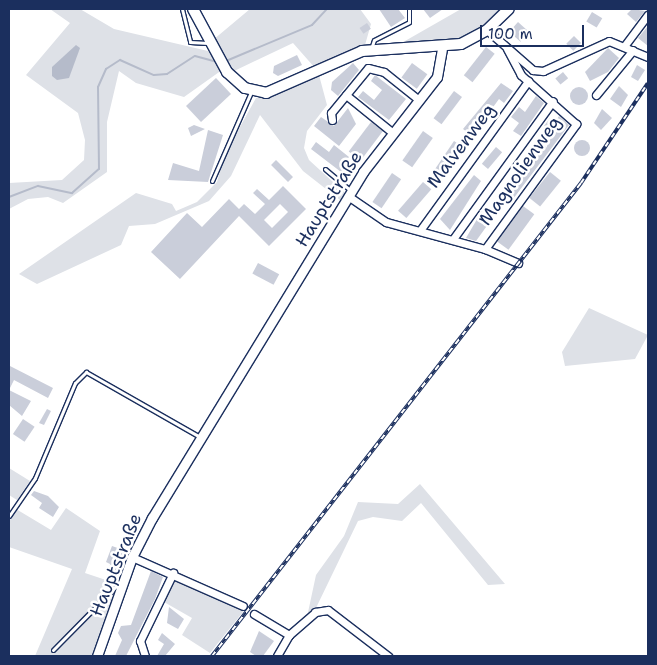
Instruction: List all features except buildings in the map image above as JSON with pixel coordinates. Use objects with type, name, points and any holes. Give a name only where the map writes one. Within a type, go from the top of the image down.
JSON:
[{"type":"main road","points":[[193,9],[208,43],[227,72],[252,91],[273,91],[370,50],[442,49],[487,30],[509,9]]},
{"type":"street","points":[[625,45],[648,16]]},
{"type":"street","points":[[487,30],[507,49],[539,71],[602,43],[625,45],[648,57]]},
{"type":"street","name":"Hauptstraße","points":[[97,656],[132,558],[201,438],[350,193],[439,73],[442,49]]},
{"type":"street","name":"Magnolienweg","points":[[485,248],[575,127],[553,101],[514,67],[507,49]]},
{"type":"street","points":[[596,95],[633,50]]},
{"type":"street","points":[[332,120],[331,113],[370,68],[384,72],[419,100]]},
{"type":"street","name":"Malvenweg","points":[[421,230],[528,81]]},
{"type":"street","points":[[346,95],[393,133]]},
{"type":"street","points":[[453,239],[553,101]]},
{"type":"street","name":"Magnolienweg","points":[[350,193],[379,219],[485,248],[518,263]]},
{"type":"street","points":[[132,558],[173,573],[243,606]]},
{"type":"street","points":[[146,656],[140,641],[173,573]]},
{"type":"street","points":[[277,656],[289,635],[315,612],[328,610],[388,656]]},
{"type":"street","points":[[254,614],[289,635]]},
{"type":"lane","points":[[182,9],[190,42],[208,43]]},
{"type":"lane","points":[[370,50],[374,40],[409,22],[409,9]]},
{"type":"lane","points":[[212,181],[252,91]]},
{"type":"lane","points":[[325,169],[350,193]]},
{"type":"lane","points":[[9,516],[35,478],[46,444],[75,384],[86,372],[201,438]]},
{"type":"lane","points":[[53,650],[98,609],[116,583],[123,582]]},
{"type":"shaded area","points":[[50,9],[80,9],[114,29],[208,51],[222,70],[184,97],[136,83],[119,71],[107,122],[107,172],[63,203],[48,197],[28,199],[9,209],[9,183],[62,180],[84,160],[85,140],[78,113],[26,75],[70,23]]},
{"type":"shaded area","points":[[250,9],[360,9],[371,24],[365,45],[315,68],[293,43],[232,72],[213,40]]},
{"type":"shaded area","points":[[461,9],[505,9],[470,38],[443,45],[398,45]]},
{"type":"shaded area","points":[[319,75],[327,105],[307,131],[304,148],[309,160],[345,193],[340,200],[303,171],[260,115],[231,176],[209,201],[155,224],[129,226],[121,245],[37,284],[19,274],[136,193],[172,204],[176,211],[197,202],[217,182],[225,154],[256,98],[270,97]]},
{"type":"shaded area","points":[[589,308],[648,335],[635,359],[565,366],[562,352]]},
{"type":"shaded area","points":[[9,468],[30,481],[17,500],[9,495]]},
{"type":"shaded area","points":[[420,484],[505,584],[488,585],[421,503],[402,521],[373,517],[358,521],[315,610],[307,617],[316,575],[344,536],[358,502],[398,504]]},
{"type":"shaded area","points":[[66,508],[100,531],[85,573],[118,584],[93,656],[35,656],[72,569],[9,547],[9,520],[16,509],[51,530]]},
{"type":"shaded area","points":[[180,573],[247,607],[210,653],[182,635],[192,618],[164,602]]},
{"type":"water","points":[[76,45],[80,48],[69,78],[57,80],[52,76],[52,67]]},
{"type":"waterway","points":[[226,61],[312,25],[327,9]]},
{"type":"waterway","points":[[9,197],[38,186],[72,193],[99,169],[98,87],[106,69],[120,60],[154,75],[167,74],[195,56],[218,62]]},
{"type":"railway","points":[[212,656],[581,183],[648,83]]}]
